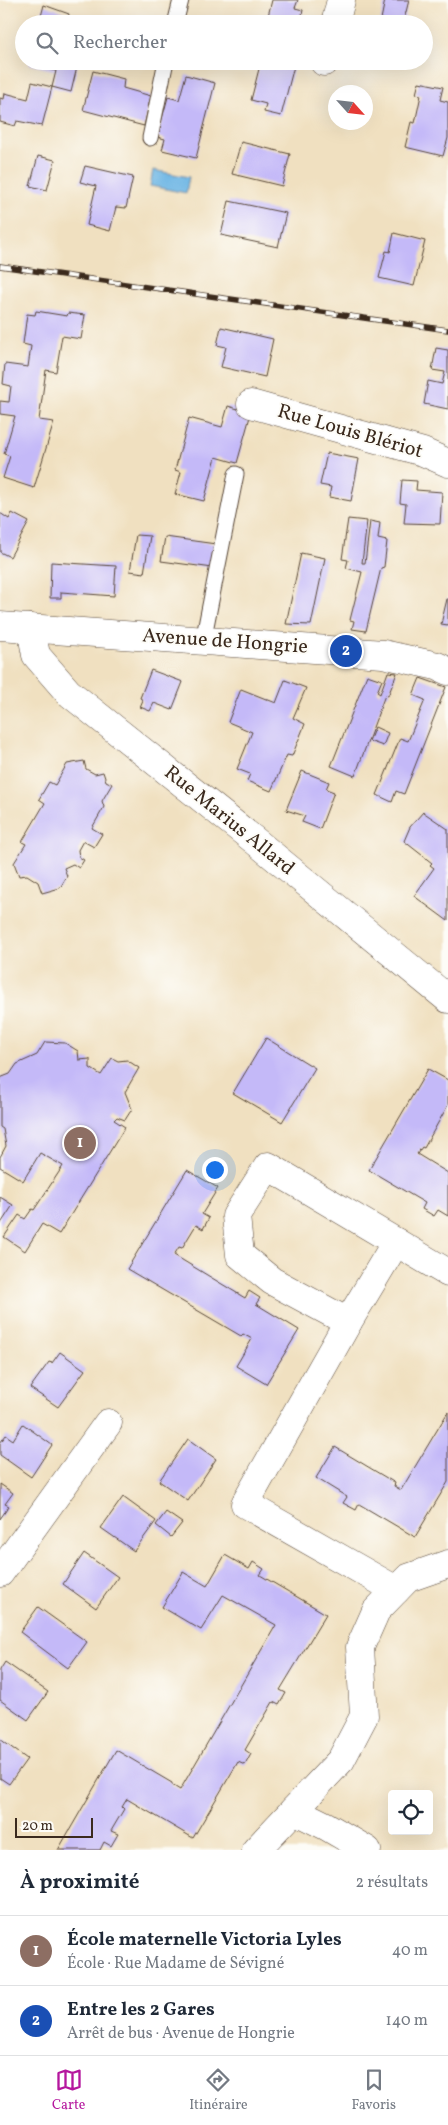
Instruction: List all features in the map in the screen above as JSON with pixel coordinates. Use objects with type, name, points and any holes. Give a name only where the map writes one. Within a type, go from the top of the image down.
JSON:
[{"type":"street","points":[[337,15],[341,0]]},
{"type":"street","name":"Rue Louis Blériot","points":[[251,404],[423,452],[448,463]]},
{"type":"street","name":"Avenue de Hongrie","points":[[0,626],[383,654],[437,666],[448,671]]},
{"type":"street","name":"Rue Marius Allard","points":[[32,628],[36,655],[68,692],[254,840],[448,999]]},
{"type":"street","points":[[348,1322],[272,1281],[240,1255],[236,1216],[268,1166],[448,1273]]},
{"type":"street","points":[[396,1242],[348,1322],[245,1504],[396,1590]]},
{"type":"street","points":[[0,1572],[108,1423]]},
{"type":"street","points":[[256,1850],[341,1760],[364,1716],[360,1647],[376,1611],[408,1578],[448,1564]]},
{"type":"street","points":[[294,1810],[367,1850]]},
{"type":"lane","points":[[177,15],[181,0]]},
{"type":"lane","points":[[150,138],[164,70]]},
{"type":"lane","points":[[203,641],[236,474]]},
{"type":"water","points":[[153,170],[189,177],[186,193],[150,186]]},
{"type":"building","points":[[272,0],[298,0],[295,8],[303,10],[302,15],[268,15]]},
{"type":"building","points":[[385,0],[409,0],[405,15],[382,15]]},
{"type":"building","points":[[44,5],[69,14],[69,15],[41,15]]},
{"type":"building","points":[[52,70],[76,70],[71,92],[52,87],[56,71]]},
{"type":"building","points":[[259,70],[293,70],[281,116],[264,112],[266,104],[251,100]]},
{"type":"building","points":[[93,71],[124,79],[123,88],[151,96],[144,126],[83,110]]},
{"type":"building","points":[[186,75],[215,83],[196,158],[162,150],[165,139],[157,137],[168,97],[179,100]]},
{"type":"building","points":[[32,82],[52,87],[42,126],[17,121],[15,126],[0,122],[0,98],[4,99],[5,93],[28,99]]},
{"type":"building","points":[[419,82],[443,87],[440,100],[448,102],[448,138],[443,156],[405,147],[411,122],[415,123],[421,95],[416,94]]},
{"type":"building","points":[[241,142],[290,154],[282,186],[232,174]]},
{"type":"building","points":[[38,156],[55,160],[47,190],[30,186]]},
{"type":"building","points":[[85,166],[133,177],[126,208],[116,207],[110,231],[87,225],[96,186],[80,182]]},
{"type":"building","points":[[229,201],[286,213],[278,247],[221,235]]},
{"type":"building","points":[[394,233],[425,241],[414,286],[379,278],[386,251],[390,252]]},
{"type":"building","points":[[36,311],[67,316],[68,313],[85,315],[81,339],[62,336],[56,372],[46,370],[39,420],[54,422],[34,488],[3,478],[10,456],[4,454],[15,416],[0,414],[0,401],[9,402],[11,386],[3,384],[5,364],[28,367],[31,346],[23,344],[27,314],[35,315]]},
{"type":"building","points":[[221,327],[273,339],[265,377],[221,367],[226,347],[217,345]]},
{"type":"building","points":[[436,348],[448,350],[448,409],[424,404],[428,381],[442,384],[445,372],[432,370]]},
{"type":"building","points":[[228,406],[251,413],[237,463],[216,457],[204,501],[175,494],[181,472],[175,470],[189,418],[222,427]]},
{"type":"building","points":[[327,453],[359,459],[351,501],[329,497],[331,487],[320,485]]},
{"type":"building","points":[[402,480],[417,481],[416,490],[442,492],[440,524],[404,523],[406,504],[400,503]]},
{"type":"building","points":[[0,513],[9,519],[12,513],[29,522],[10,557],[0,552]]},
{"type":"building","points":[[348,519],[367,521],[362,563],[365,563],[370,521],[380,523],[378,539],[387,541],[384,567],[381,568],[366,631],[352,629],[354,621],[350,620],[362,572],[346,568],[348,560],[342,559]]},
{"type":"building","points":[[136,535],[150,536],[144,573],[130,571]]},
{"type":"building","points":[[165,537],[216,544],[213,568],[161,561]]},
{"type":"building","points":[[301,553],[325,558],[311,625],[286,624]]},
{"type":"building","points":[[51,562],[116,566],[114,596],[61,592],[61,598],[50,598]]},
{"type":"building","points":[[448,599],[448,625],[441,624]]},
{"type":"building","points":[[151,670],[183,682],[172,710],[154,703],[150,711],[140,707],[143,700],[140,698]]},
{"type":"building","points":[[388,672],[397,673],[388,696],[385,695],[355,776],[331,766],[367,675],[382,680],[377,692],[380,694]]},
{"type":"building","points":[[420,678],[446,687],[404,794],[396,791],[392,802],[377,795],[400,738],[408,741],[425,700],[413,695]]},
{"type":"building","points":[[285,680],[306,688],[293,718],[305,724],[292,756],[287,755],[271,791],[247,781],[250,774],[237,769],[252,732],[228,722],[241,689],[276,703]]},
{"type":"building","points":[[375,727],[388,733],[383,746],[369,741]]},
{"type":"building","points":[[84,761],[86,769],[95,774],[103,772],[106,781],[112,784],[102,801],[104,807],[92,828],[102,834],[94,847],[83,841],[78,850],[79,857],[84,860],[79,868],[73,864],[64,868],[67,876],[60,888],[42,893],[38,882],[27,875],[19,876],[14,863],[26,844],[22,842],[45,803],[39,799],[49,782],[55,785],[67,764]]},
{"type":"building","points":[[302,771],[329,782],[326,789],[334,792],[320,829],[302,822],[305,816],[286,810]]},
{"type":"building","points":[[423,812],[448,829],[448,921],[414,896],[434,868],[430,865],[432,863],[404,841],[410,827]]},
{"type":"building","points":[[266,1038],[315,1068],[282,1122],[233,1093]]},
{"type":"building","points":[[45,1042],[65,1043],[78,1051],[79,1060],[90,1059],[90,1068],[101,1075],[112,1058],[118,1061],[127,1060],[139,1068],[125,1092],[132,1109],[125,1120],[117,1117],[114,1120],[125,1127],[59,1234],[42,1224],[25,1251],[4,1237],[19,1215],[25,1219],[32,1209],[34,1210],[63,1166],[40,1153],[23,1181],[0,1167],[0,1157],[6,1146],[3,1129],[0,1127],[0,1078],[10,1074],[17,1064],[37,1055]]},
{"type":"building","points":[[428,1069],[448,1080],[448,1105],[424,1148],[422,1147],[417,1154],[448,1173],[448,1216],[438,1210],[434,1216],[422,1209],[425,1203],[369,1170]]},
{"type":"building","points":[[187,1170],[218,1188],[202,1214],[209,1218],[203,1229],[196,1225],[182,1248],[179,1247],[174,1255],[245,1298],[249,1291],[260,1298],[256,1304],[299,1330],[266,1384],[236,1366],[252,1339],[243,1334],[241,1336],[127,1269]]},
{"type":"building","points":[[0,1197],[13,1205],[0,1225]]},
{"type":"building","points":[[60,1352],[85,1370],[58,1407],[30,1388],[49,1362],[52,1363]]},
{"type":"building","points":[[448,1412],[448,1482],[415,1537],[359,1504],[356,1510],[343,1503],[347,1497],[316,1478],[335,1447],[395,1483],[394,1486],[401,1490]]},
{"type":"building","points":[[23,1424],[52,1445],[31,1477],[0,1455],[0,1443],[6,1435],[13,1440]]},
{"type":"building","points":[[188,1439],[216,1459],[188,1501],[159,1481]]},
{"type":"building","points":[[0,1484],[13,1493],[5,1504],[9,1506],[0,1519]]},
{"type":"building","points":[[123,1497],[156,1521],[134,1551],[101,1528]]},
{"type":"building","points":[[166,1512],[182,1523],[171,1537],[156,1525]]},
{"type":"building","points":[[84,1553],[118,1577],[96,1608],[63,1584]]},
{"type":"building","points":[[225,1555],[249,1569],[253,1562],[264,1569],[260,1575],[326,1614],[280,1690],[286,1693],[279,1705],[273,1702],[245,1750],[251,1754],[245,1765],[238,1762],[193,1838],[127,1799],[122,1807],[124,1809],[111,1831],[118,1834],[111,1846],[104,1842],[100,1850],[58,1850],[116,1750],[172,1783],[172,1785],[180,1790],[276,1625],[223,1595],[201,1630],[162,1607],[183,1572],[207,1586]]},
{"type":"building","points":[[38,1607],[87,1642],[68,1668],[20,1632]]},
{"type":"building","points":[[5,1662],[48,1692],[28,1720],[0,1700],[0,1670]]},
{"type":"building","points":[[0,1739],[27,1759],[9,1784],[0,1778]]},
{"type":"railway","points":[[0,266],[448,330]]},
{"type":"place","name":"Entre les 2 Gares","points":[[346,651]]},
{"type":"place","name":"École maternelle Victoria Lyles","points":[[80,1143]]}]
